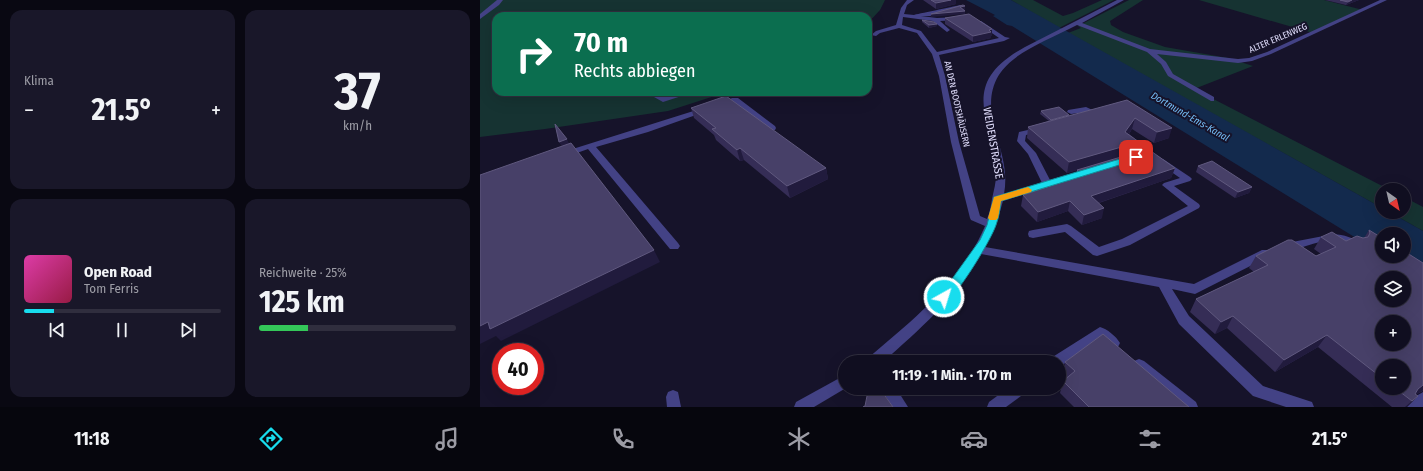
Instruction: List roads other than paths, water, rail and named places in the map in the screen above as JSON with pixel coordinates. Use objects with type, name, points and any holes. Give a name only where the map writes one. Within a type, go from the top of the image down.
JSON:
[{"type":"street","points":[[480,17],[490,11],[500,0]]},
{"type":"street","points":[[874,35],[878,32],[899,26],[905,4],[911,0]]},
{"type":"street","name":"WEIDENSTRASSE","points":[[880,355],[936,306],[953,287],[978,250],[991,225],[1001,184],[1000,166],[987,115],[986,101],[988,88],[1000,68],[1017,54],[1121,0]]},
{"type":"street","name":"ALTER ERLENWEG","points":[[1148,50],[1210,59],[1238,61],[1250,60],[1269,53],[1384,0]]},
{"type":"street","points":[[902,15],[926,14],[960,6]]},
{"type":"street","points":[[902,15],[939,8]]},
{"type":"street","points":[[480,11],[490,11]]},
{"type":"street","points":[[902,15],[936,21],[963,18]]},
{"type":"street","points":[[935,54],[1006,38],[976,20]]},
{"type":"street","points":[[936,21],[947,30]]},
{"type":"street","points":[[1075,24],[1148,50],[1164,63],[1170,75],[1211,99]]},
{"type":"street","name":"AN DEN BOOTSHÄUSERN","points":[[899,26],[919,32],[935,54],[942,76],[955,142],[975,218],[991,225]]},
{"type":"street","points":[[656,96],[662,100],[676,96]]},
{"type":"street","points":[[553,159],[735,100],[772,128]]},
{"type":"street","points":[[1071,112],[1086,109],[1097,114],[1071,121]]},
{"type":"street","points":[[1047,184],[1032,153],[1021,141],[1022,134],[1050,127]]},
{"type":"street","points":[[590,146],[674,246]]},
{"type":"street","points":[[1033,234],[1067,228],[1097,252],[1126,242],[1195,206],[1167,185],[1187,179],[1157,157]]},
{"type":"street","points":[[997,199],[1069,177]]},
{"type":"street","points":[[978,250],[1195,289],[1279,247],[1297,246],[1328,237],[1342,238],[1355,245]]},
{"type":"street","points":[[1163,284],[1184,320],[1258,391],[1307,407]]},
{"type":"street","points":[[1066,355],[1100,332],[1190,407]]},
{"type":"street","points":[[801,407],[838,385]]},
{"type":"street","points":[[893,395],[901,407]]},
{"type":"street","points":[[994,407],[1010,395]]},
{"type":"street","points":[[1411,407],[1423,399]]},
{"type":"water","name":"Dortmund-Ems-Kanal","points":[[966,0],[1011,0],[1375,204],[1375,219],[1402,219],[1423,231],[1423,280],[1410,263],[1411,263],[1411,227],[1375,227],[1375,250],[1012,26],[1007,25],[993,16],[995,15]]}]
